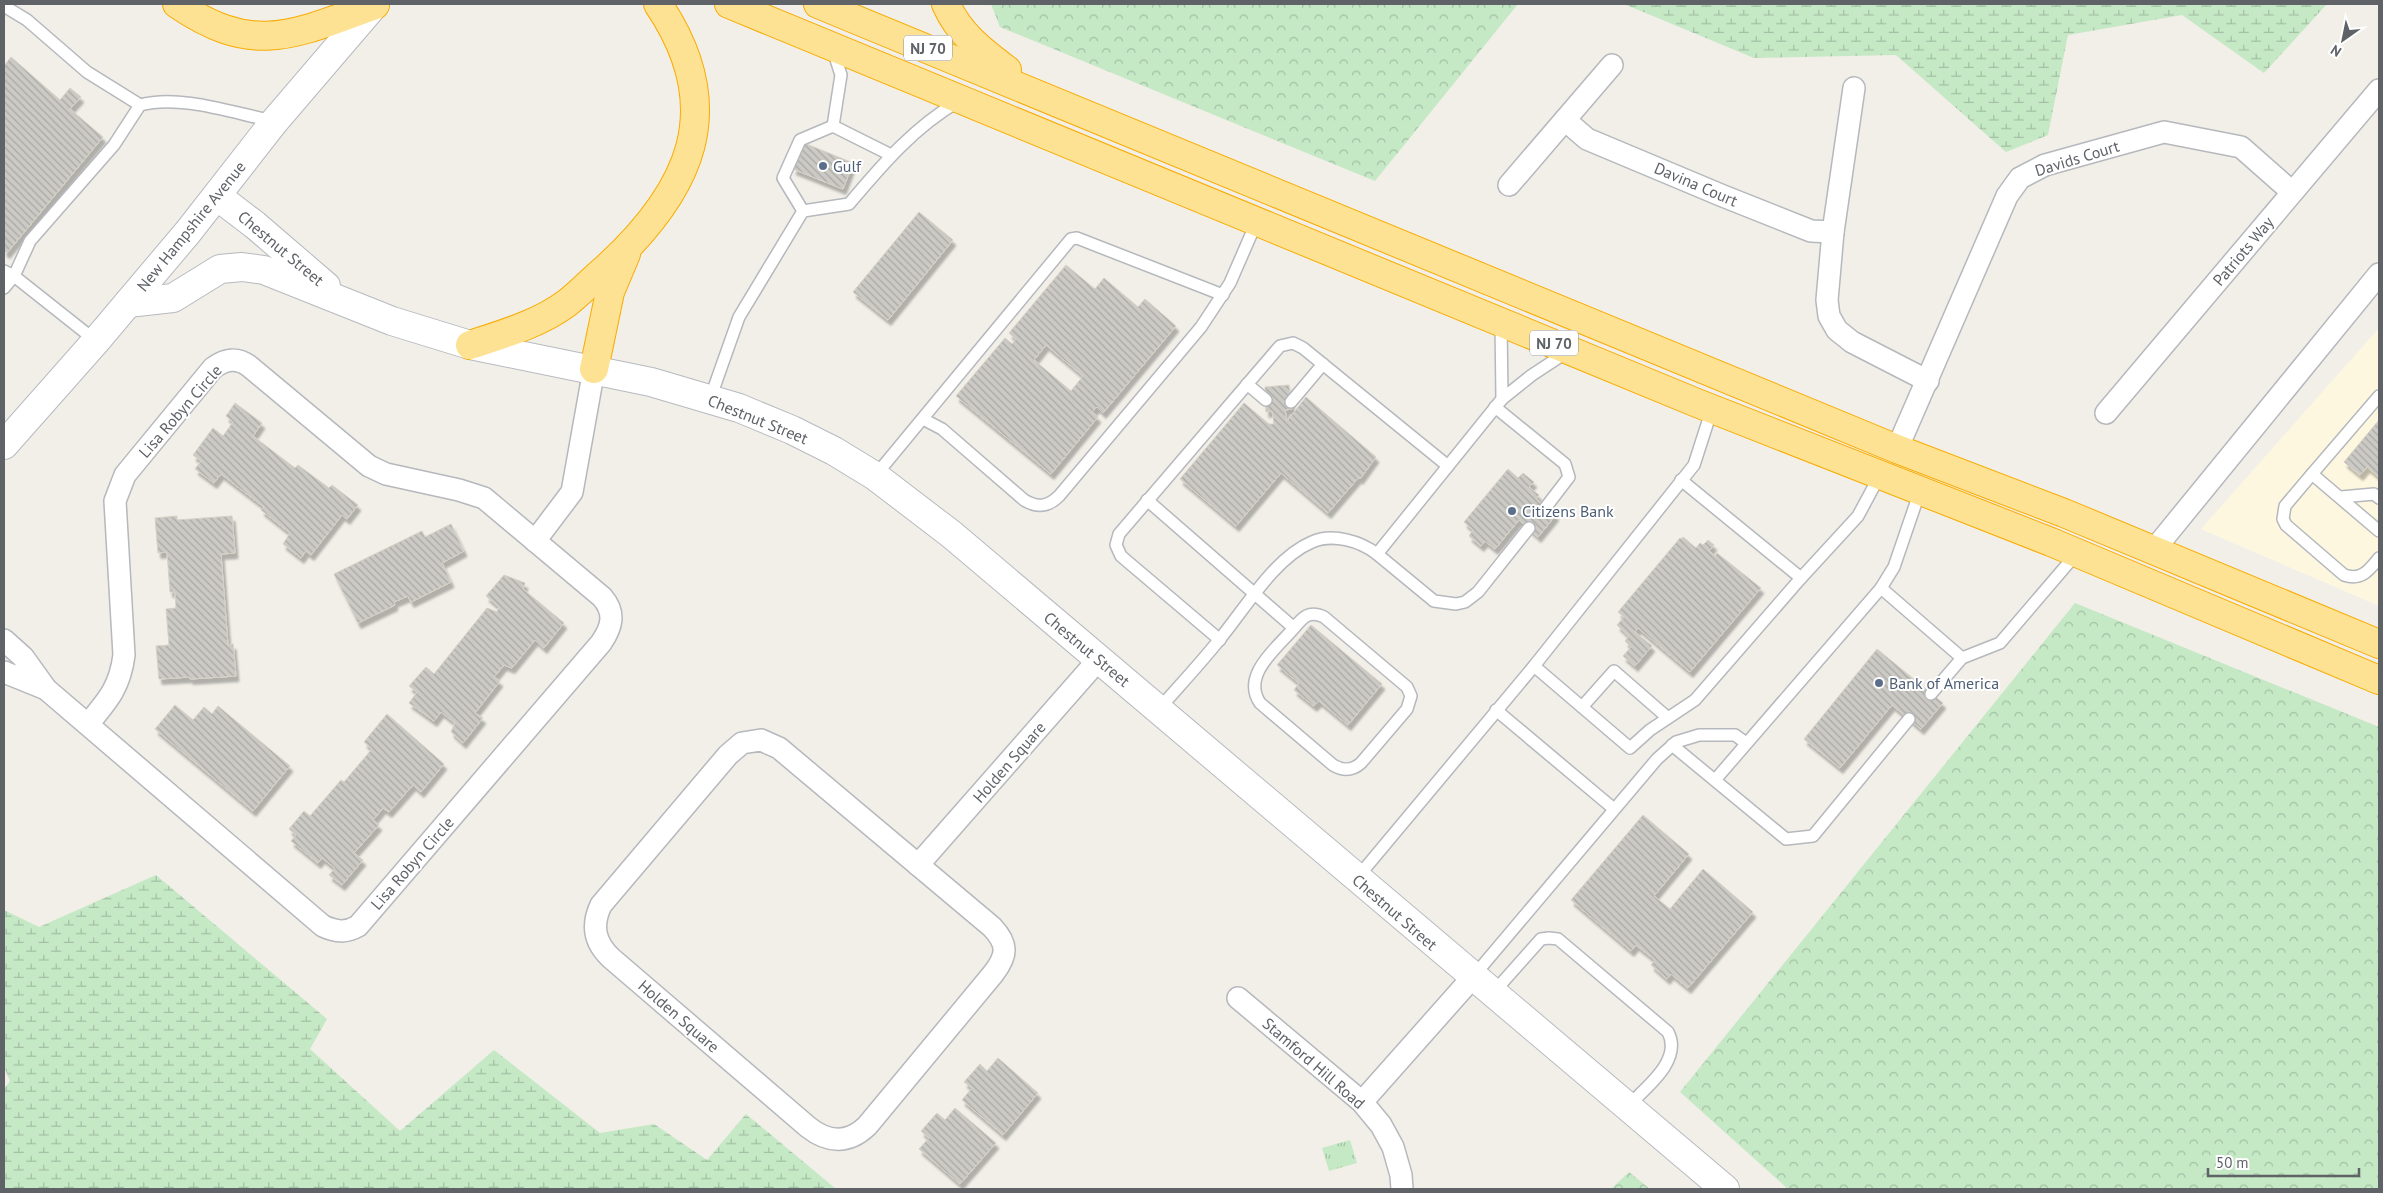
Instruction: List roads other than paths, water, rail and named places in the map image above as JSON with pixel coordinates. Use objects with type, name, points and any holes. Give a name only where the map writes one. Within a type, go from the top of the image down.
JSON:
[{"type":"highway","points":[[177,4],[201,20],[228,31],[254,36],[280,35],[306,30],[375,4]]},
{"type":"highway","points":[[470,345],[521,328],[567,304],[630,246],[668,199],[683,172],[694,131],[696,104],[686,56],[675,29],[658,4]]},
{"type":"highway","name":"NJ 70","points":[[729,4],[1712,408],[2078,553],[2379,680]]},
{"type":"highway","name":"NJ 70","points":[[818,4],[1897,448],[2377,641]]},
{"type":"highway","points":[[946,4],[964,34],[978,48],[1038,93]]},
{"type":"highway","points":[[594,369],[610,292],[630,246]]},
{"type":"street","name":"New Hampshire Avenue","points":[[4,445],[128,303],[217,196],[274,122],[375,4]]},
{"type":"street","points":[[1509,185],[1612,65]]},
{"type":"street","points":[[1854,88],[1833,232],[1827,300],[1829,316],[1837,330],[1852,342],[1928,380]]},
{"type":"street","name":"Patriots Way","points":[[2106,413],[2379,90]]},
{"type":"street","name":"Davina Court","points":[[1565,120],[1586,139],[1811,231],[1833,232]]},
{"type":"street","name":"Davids Court","points":[[1897,448],[2011,188],[2030,171],[2045,165],[2164,132],[2236,145],[2292,192]]},
{"type":"street","name":"Chestnut Street","points":[[217,196],[255,224],[345,302]]},
{"type":"street","name":"Chestnut Street","points":[[128,303],[173,298],[220,269],[242,267],[264,270],[392,321],[470,345],[651,382],[739,408],[792,430],[834,451],[875,476],[951,534],[1159,709],[1482,986],[1724,1189]]},
{"type":"street","points":[[2153,551],[2379,274]]},
{"type":"street","name":"Lisa Robyn Circle","points":[[4,640],[23,657],[46,689],[323,926],[333,931],[351,930],[364,919],[601,644],[611,627],[610,610],[602,597],[484,498],[459,490],[386,474],[369,466],[243,362],[235,360],[224,362],[213,368],[124,475],[114,507],[124,655],[122,668],[113,694],[88,724]]},
{"type":"street","points":[[535,541],[572,492],[594,369]]},
{"type":"street","name":"Holden Square","points":[[918,865],[1099,660]]},
{"type":"street","name":"Lisa Robyn Circle","points":[[4,672],[46,689]]},
{"type":"street","name":"Holden Square","points":[[761,740],[779,748],[918,865],[992,926],[1004,942],[1004,955],[993,974],[867,1126],[847,1139],[831,1140],[808,1127],[611,958],[601,947],[595,933],[595,921],[601,906],[728,755],[748,741],[761,740]]},
{"type":"street","points":[[1362,1102],[1482,986]]},
{"type":"street","name":"Stamford Hill Road","points":[[1238,998],[1362,1102],[1381,1125],[1393,1147],[1401,1175],[1402,1189]]},
{"type":"lane","points":[[4,6],[27,20],[87,72],[140,105]]},
{"type":"lane","points":[[832,46],[841,75],[833,126]]},
{"type":"lane","points":[[803,211],[849,204],[891,155],[935,115],[962,99]]},
{"type":"lane","points":[[4,288],[9,273],[30,241],[114,146],[140,105],[157,100],[206,107],[274,122]]},
{"type":"lane","points":[[803,211],[783,178],[800,140],[833,126],[891,155]]},
{"type":"lane","points":[[710,399],[739,317],[803,211]]},
{"type":"lane","points":[[923,420],[942,429],[1024,500],[1036,506],[1048,504],[1059,496],[1201,327],[1223,295],[1258,221]]},
{"type":"lane","points":[[875,476],[1071,239],[1077,238],[1223,295]]},
{"type":"lane","points":[[9,273],[96,341]]},
{"type":"lane","points":[[1501,321],[1498,403],[1565,464],[1569,478],[1546,507]]},
{"type":"lane","points":[[1220,640],[1118,553],[1117,537],[1247,384],[1284,344],[1297,345],[1323,364],[1448,466]]},
{"type":"lane","points":[[1377,554],[1498,403],[1526,379],[1570,350]]},
{"type":"lane","points":[[1291,402],[1323,364]]},
{"type":"lane","points":[[1247,384],[1266,400]]},
{"type":"lane","points":[[2379,396],[2285,506],[2283,519],[2286,525],[2344,575],[2352,577],[2364,574],[2379,558]]},
{"type":"lane","points":[[1356,879],[1534,666],[1694,465],[1712,408]]},
{"type":"lane","points":[[2312,474],[2379,531]]},
{"type":"lane","points":[[1534,666],[1630,748],[1650,730],[1695,700],[1801,578],[1858,516],[1880,475]]},
{"type":"lane","points":[[1681,480],[1801,578]]},
{"type":"lane","points":[[1715,780],[1881,588],[1894,568],[1920,491]]},
{"type":"lane","points":[[2341,497],[2374,494],[2379,498]]},
{"type":"lane","points":[[1147,500],[1294,628]]},
{"type":"lane","points":[[1159,709],[1220,640],[1255,594],[1299,548],[1314,541],[1328,539],[1346,540],[1365,545],[1434,601],[1456,604],[1465,602],[1478,592],[1529,528]]},
{"type":"lane","points":[[1931,694],[1962,658],[2000,643],[2078,553]]},
{"type":"lane","points":[[1881,588],[1962,658]]},
{"type":"lane","points":[[1308,614],[1324,617],[1410,691],[1410,700],[1406,709],[1361,763],[1353,768],[1342,770],[1333,765],[1260,703],[1255,694],[1254,682],[1258,671],[1294,628],[1308,614]]},
{"type":"lane","points":[[1582,707],[1614,671],[1668,718]]},
{"type":"lane","points":[[1496,710],[1614,809]]},
{"type":"lane","points":[[1672,745],[1786,839],[1813,836],[1908,719]]},
{"type":"lane","points":[[1482,986],[1614,809],[1657,759],[1672,745],[1699,735],[1735,735],[1746,744]]},
{"type":"lane","points":[[1482,986],[1541,939],[1558,939],[1668,1032],[1673,1042],[1672,1053],[1665,1066],[1627,1107]]},
{"type":"place","name":"Gulf","points":[[823,166]]},
{"type":"place","name":"Citizens Bank","points":[[1512,511]]},
{"type":"place","name":"Bank of America","points":[[1879,683]]}]
